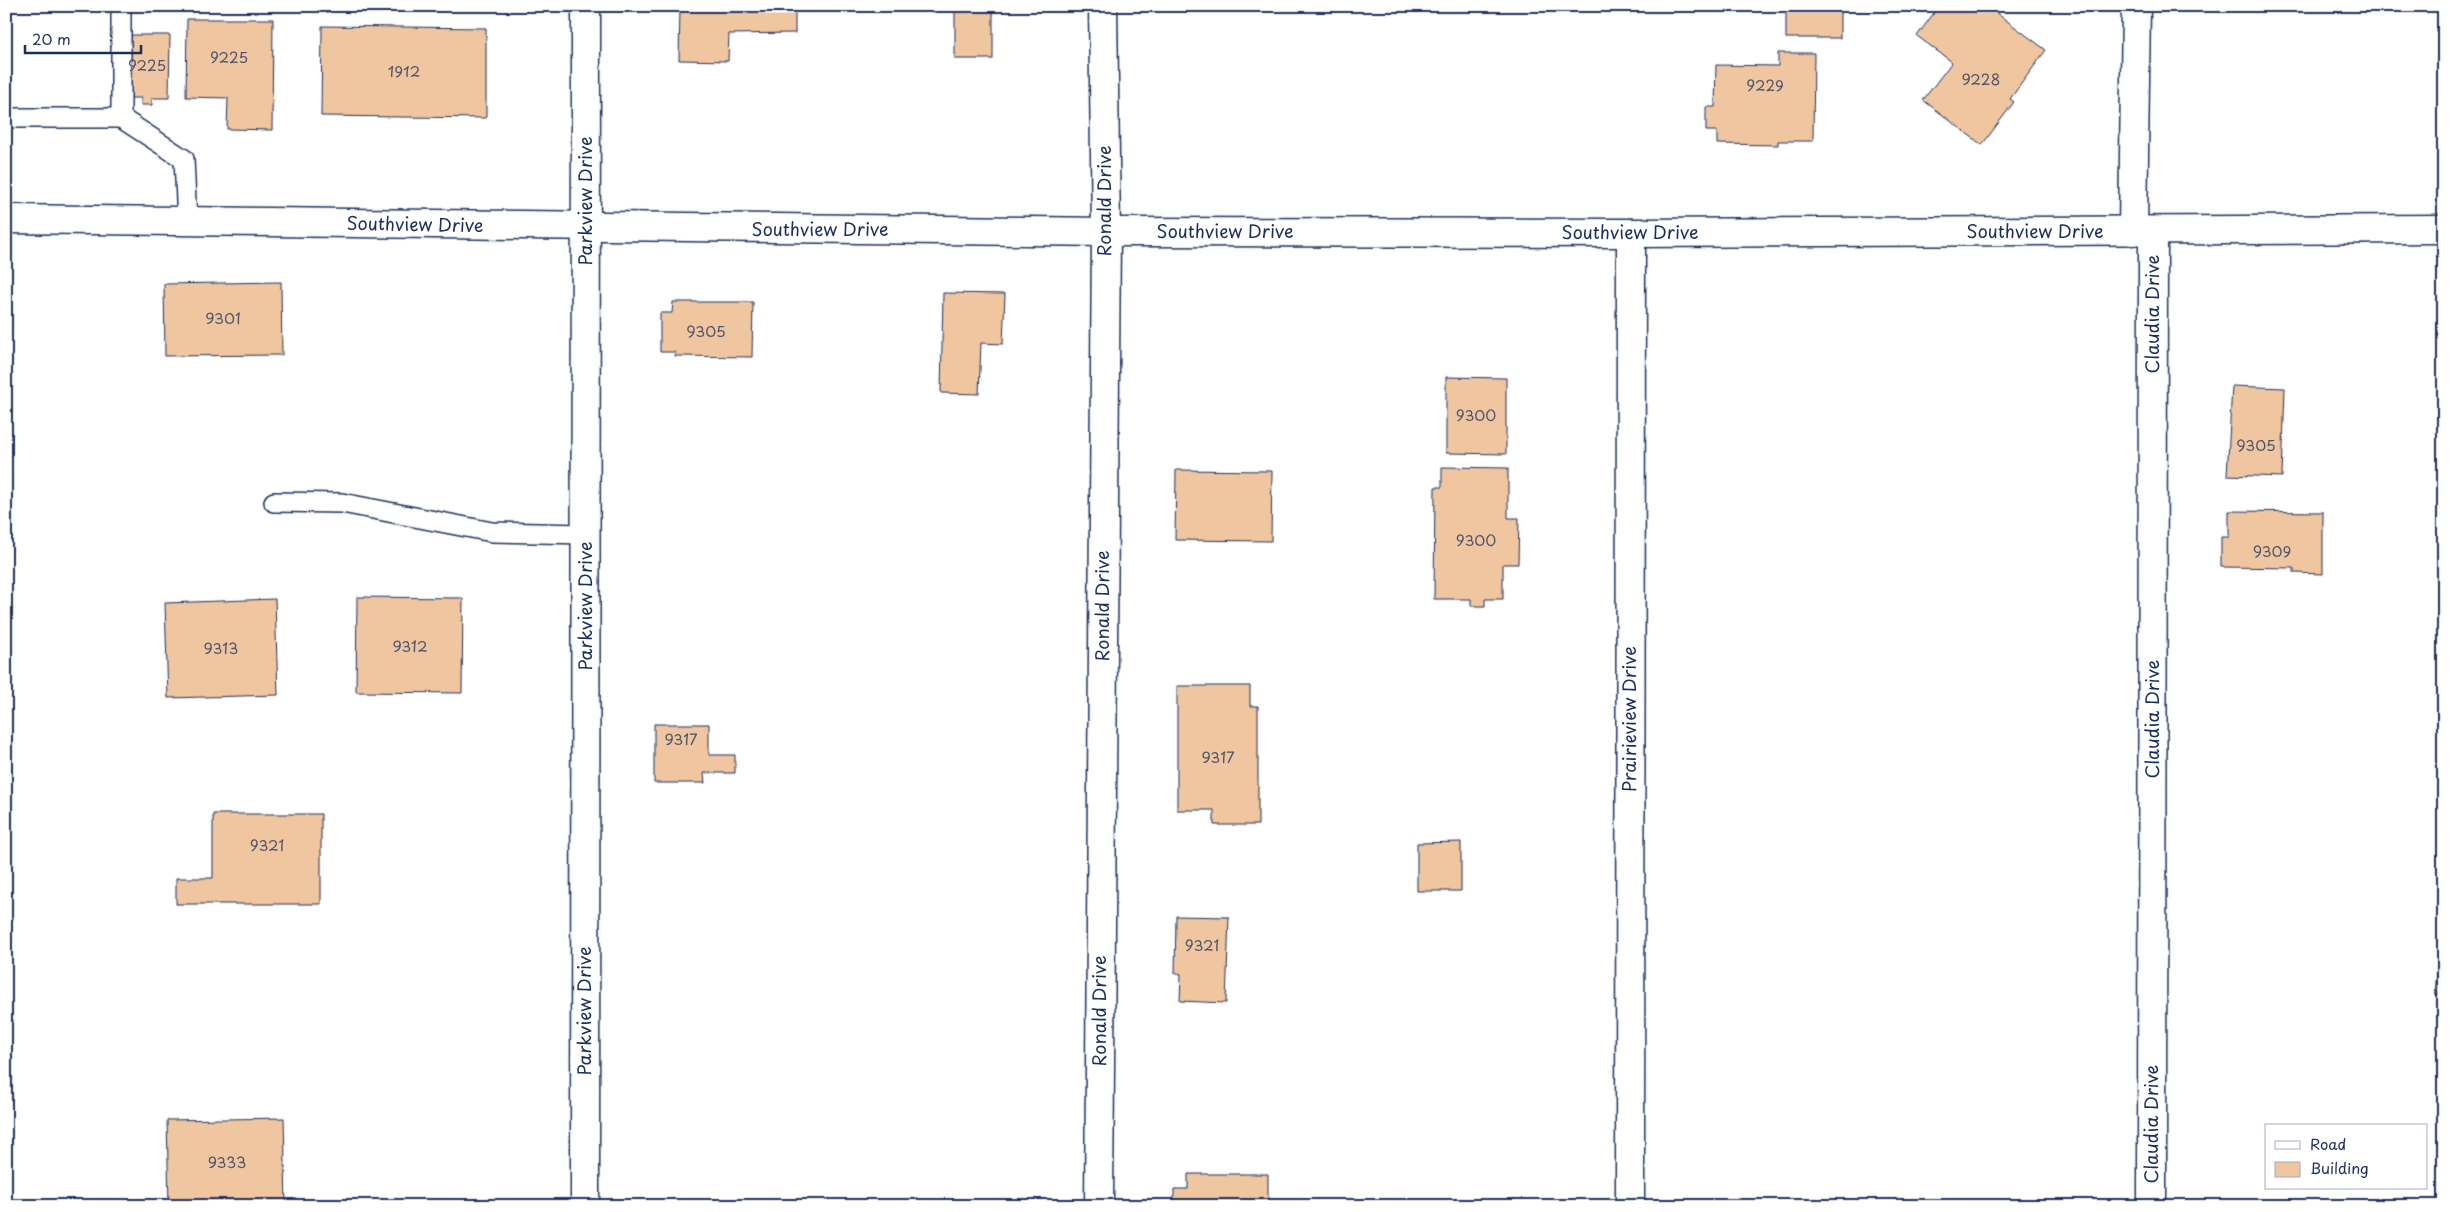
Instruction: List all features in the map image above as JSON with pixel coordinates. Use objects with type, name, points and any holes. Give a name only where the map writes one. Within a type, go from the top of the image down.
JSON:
[{"type":"street","name":"Parkview Drive","points":[[585,1206],[586,6]]},
{"type":"street","name":"Ronald Drive","points":[[1099,1206],[1106,232],[1103,6]]},
{"type":"street","name":"Claudia Drive","points":[[2136,6],[2143,231],[2152,1206]]},
{"type":"street","name":"Southview Drive","points":[[6,220],[586,228],[1106,232],[1631,233],[2444,229]]},
{"type":"street","name":"Prairieview Drive","points":[[1630,1206],[1631,233]]},
{"type":"lane","points":[[121,6],[121,118]]},
{"type":"lane","points":[[6,118],[121,118],[184,159],[187,222]]},
{"type":"lane","points":[[274,502],[342,504],[492,532],[586,534]]},
{"type":"building","points":[[680,6],[795,6],[795,33],[729,34],[728,61],[679,60]]},
{"type":"building","points":[[955,6],[993,6],[993,59],[955,59]]},
{"type":"building","points":[[1786,6],[1840,6],[1840,38],[1786,38]]},
{"type":"building","points":[[1939,6],[2000,6],[1995,12],[2046,50],[2010,99],[2014,102],[1982,145],[1923,100],[1952,62],[1917,36]]},
{"type":"building","points":[[187,19],[273,19],[272,130],[227,129],[228,98],[186,97]]},
{"type":"building","points":[[322,26],[486,28],[486,118],[321,116]]},
{"type":"building","points":[[125,35],[170,35],[169,98],[152,98],[152,105],[141,105],[141,98],[124,98]]},
{"type":"building","points":[[1778,53],[1814,53],[1813,141],[1778,141],[1778,145],[1717,144],[1717,131],[1706,131],[1706,107],[1715,107],[1716,65],[1778,66]]},
{"type":"building","points":[[281,282],[282,355],[165,356],[164,284]]},
{"type":"building","points":[[943,293],[1005,294],[1003,344],[981,343],[979,394],[941,393]]},
{"type":"building","points":[[673,302],[753,302],[752,357],[675,356],[675,352],[660,352],[660,313],[672,313]]},
{"type":"building","points":[[1446,377],[1506,378],[1506,454],[1446,453]]},
{"type":"building","points":[[2232,386],[2285,388],[2282,477],[2227,475]]},
{"type":"building","points":[[1442,467],[1508,468],[1508,518],[1519,518],[1518,564],[1503,564],[1503,599],[1485,599],[1485,606],[1471,606],[1471,599],[1434,599],[1435,487],[1442,487]]},
{"type":"building","points":[[1176,470],[1272,471],[1271,541],[1175,540]]},
{"type":"building","points":[[2229,511],[2323,512],[2323,574],[2294,573],[2294,568],[2221,567],[2221,537],[2229,537]]},
{"type":"building","points":[[357,597],[463,598],[462,693],[356,692]]},
{"type":"building","points":[[275,599],[278,695],[168,698],[165,603]]},
{"type":"building","points":[[1177,686],[1250,686],[1250,706],[1258,706],[1258,825],[1214,825],[1214,810],[1177,810]]},
{"type":"building","points":[[654,724],[709,724],[709,755],[735,755],[735,773],[704,773],[705,783],[654,783]]},
{"type":"building","points":[[213,814],[321,814],[321,904],[176,904],[176,878],[213,878]]},
{"type":"building","points":[[1461,842],[1461,891],[1417,891],[1417,843]]},
{"type":"building","points":[[1176,916],[1229,917],[1226,1003],[1180,1001],[1181,974],[1175,974]]},
{"type":"building","points":[[2440,938],[2444,939],[2444,995],[2435,994]]},
{"type":"building","points":[[284,1118],[286,1206],[169,1206],[167,1120]]},
{"type":"building","points":[[1188,1174],[1268,1174],[1268,1206],[1174,1206],[1174,1189],[1188,1189]]}]
